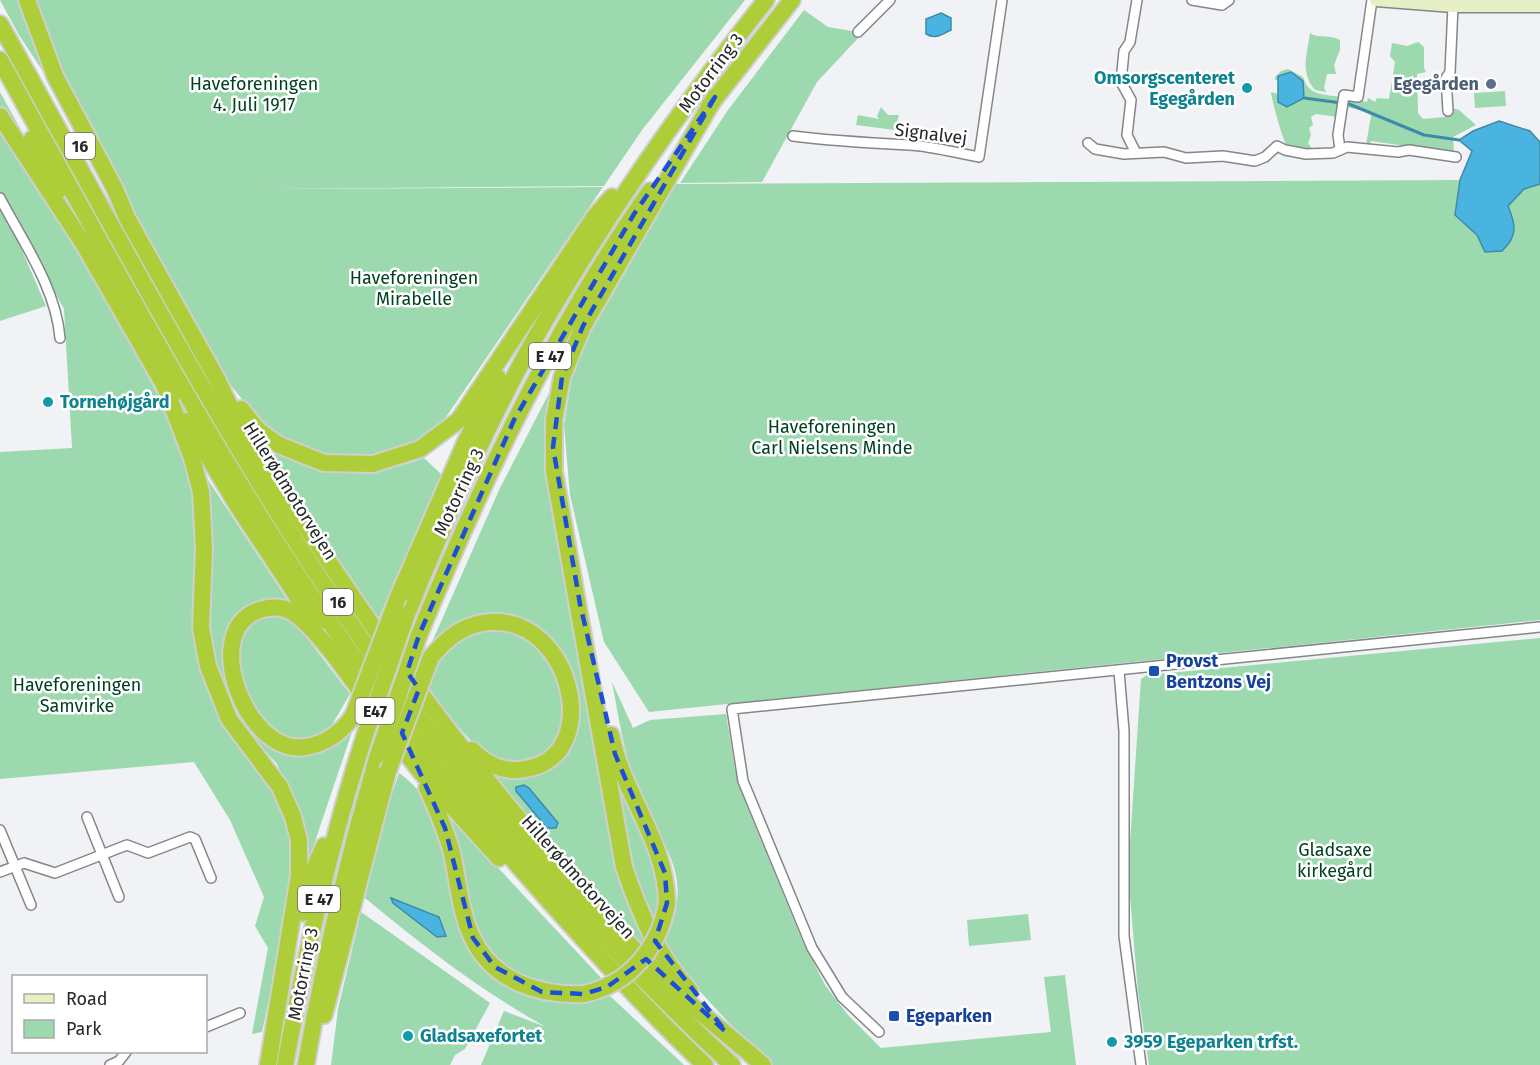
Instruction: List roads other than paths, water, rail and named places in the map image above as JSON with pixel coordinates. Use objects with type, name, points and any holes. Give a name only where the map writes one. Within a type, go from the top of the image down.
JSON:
[{"type":"highway","points":[[27,0],[55,76],[115,189],[127,218],[217,379],[231,409],[352,597],[458,745],[520,821],[607,920],[696,1009],[763,1065]]},
{"type":"highway","name":"Motorring 3","points":[[285,1065],[314,921],[343,804],[407,614],[447,516],[501,403],[548,315],[649,156],[766,0]]},
{"type":"highway","name":"Motorring 3","points":[[307,1065],[323,968],[347,861],[378,755],[419,635],[465,523],[531,390],[634,214],[716,97],[792,0]]},
{"type":"highway","name":"Hillerødmotorvejen","points":[[0,24],[182,350],[270,501],[358,632],[423,721],[514,834],[647,982],[732,1065]]},
{"type":"highway","name":"Hillerødmotorvejen","points":[[0,60],[166,357],[260,516],[302,581],[412,736],[557,912],[701,1062]]},
{"type":"highway","points":[[0,65],[7,93],[73,217],[83,243]]},
{"type":"highway","name":"16","points":[[30,77],[56,105],[107,192],[127,218]]},
{"type":"highway","points":[[716,97],[583,326],[562,377],[554,420],[555,471],[580,604],[616,828],[635,898],[664,956],[726,1032]]},
{"type":"highway","points":[[0,116],[83,243],[165,387],[330,651]]},
{"type":"highway","points":[[217,379],[259,431],[279,445],[324,463],[373,464],[420,449],[459,420],[595,216],[649,156]]},
{"type":"highway","points":[[330,651],[300,618],[275,607],[253,612],[241,622],[231,640],[231,662],[238,688],[259,729],[277,743],[288,747],[317,745],[340,732],[353,716],[398,597],[466,441],[532,310]]},
{"type":"highway","points":[[165,387],[192,458],[201,492],[204,548],[201,628],[208,666],[229,719],[280,787],[293,817],[299,840],[299,876],[268,1065]]},
{"type":"highway","points":[[420,771],[445,828],[467,923],[481,953],[495,967],[522,985],[560,995],[584,994],[608,987],[637,966],[656,939],[667,903],[665,873],[658,847],[628,790],[615,754],[580,604]]},
{"type":"highway","points":[[307,1065],[335,978],[388,771],[431,657],[454,633],[468,627],[491,622],[524,627],[547,644],[562,670],[571,701],[570,726],[558,750],[546,762],[524,770],[498,768],[488,763],[443,721]]},
{"type":"highway","name":"E47","points":[[330,651],[420,771]]},
{"type":"highway","points":[[420,771],[485,845],[557,912]]},
{"type":"highway","points":[[282,985],[316,864],[343,804]]},
{"type":"street","points":[[858,32],[890,0]]},
{"type":"street","name":"Signalvej","points":[[793,136],[846,143],[861,141],[893,146],[909,145],[979,157],[1002,0]]},
{"type":"street","points":[[1136,153],[1127,135],[1131,100],[1121,82],[1124,51],[1130,42],[1137,0]]},
{"type":"street","points":[[1192,0],[1222,5],[1229,0]]},
{"type":"street","points":[[1340,148],[1338,135],[1344,96],[1358,97],[1374,0],[1453,6],[1540,6]]},
{"type":"street","points":[[1448,111],[1446,78],[1450,72],[1453,6]]},
{"type":"street","points":[[1088,143],[1095,149],[1136,153],[1164,152],[1186,158],[1223,156],[1255,161],[1265,157],[1277,146],[1306,154],[1333,153],[1340,148],[1398,153],[1409,150],[1456,157]]},
{"type":"street","points":[[0,198],[52,298],[58,317],[60,338]]},
{"type":"street","points":[[879,1032],[842,997],[812,948],[742,781],[732,709],[1540,627]]},
{"type":"street","points":[[1119,671],[1124,731],[1124,936],[1141,1065]]},
{"type":"street","points":[[87,817],[119,897]]},
{"type":"street","points":[[0,830],[31,905]]},
{"type":"street","points":[[0,872],[24,863],[55,873],[127,845],[148,853],[190,837],[195,839],[211,878]]},
{"type":"street","points":[[207,1027],[240,1013]]},
{"type":"street","points":[[110,1065],[119,1061],[125,1053]]},
{"type":"water","points":[[941,13],[951,18],[951,30],[936,36],[926,34],[926,19]]},
{"type":"water","points":[[1291,72],[1303,81],[1304,98],[1287,107],[1278,102],[1278,76]]},
{"type":"water","points":[[1499,121],[1530,131],[1540,142],[1540,184],[1524,189],[1508,206],[1514,230],[1507,246],[1502,251],[1485,252],[1477,235],[1455,215],[1460,180],[1472,151],[1459,140],[1473,131]]},
{"type":"water","points":[[524,785],[558,823],[556,828],[547,828],[516,791],[516,787]]},
{"type":"water","points":[[391,898],[439,917],[446,936],[437,937],[393,903]]},
{"type":"waterway","points":[[1304,98],[1349,104],[1424,135],[1459,140]]},
{"type":"place","name":"Egegården","points":[[1491,84]]},
{"type":"place","name":"Omsorgscenteret Egegården","points":[[1247,88]]},
{"type":"place","name":"Tornehøjgård","points":[[48,402]]},
{"type":"place","name":"Provst Bentzons Vej","points":[[1154,671]]},
{"type":"place","name":"Egeparken","points":[[894,1016]]},
{"type":"place","name":"Gladsaxefortet","points":[[408,1036]]},
{"type":"place","name":"3959 Egeparken trfst.","points":[[1112,1042]]},
{"type":"park label","name":"Haveforeningen 4. Juli 1917","points":[[254,94]]},
{"type":"park label","name":"Haveforeningen Mirabelle","points":[[414,288]]},
{"type":"park label","name":"Haveforeningen Carl Nielsens Minde","points":[[832,437]]},
{"type":"park label","name":"Haveforeningen Samvirke","points":[[77,695]]},
{"type":"park label","name":"Gladsaxe kirkegård","points":[[1335,860]]}]
